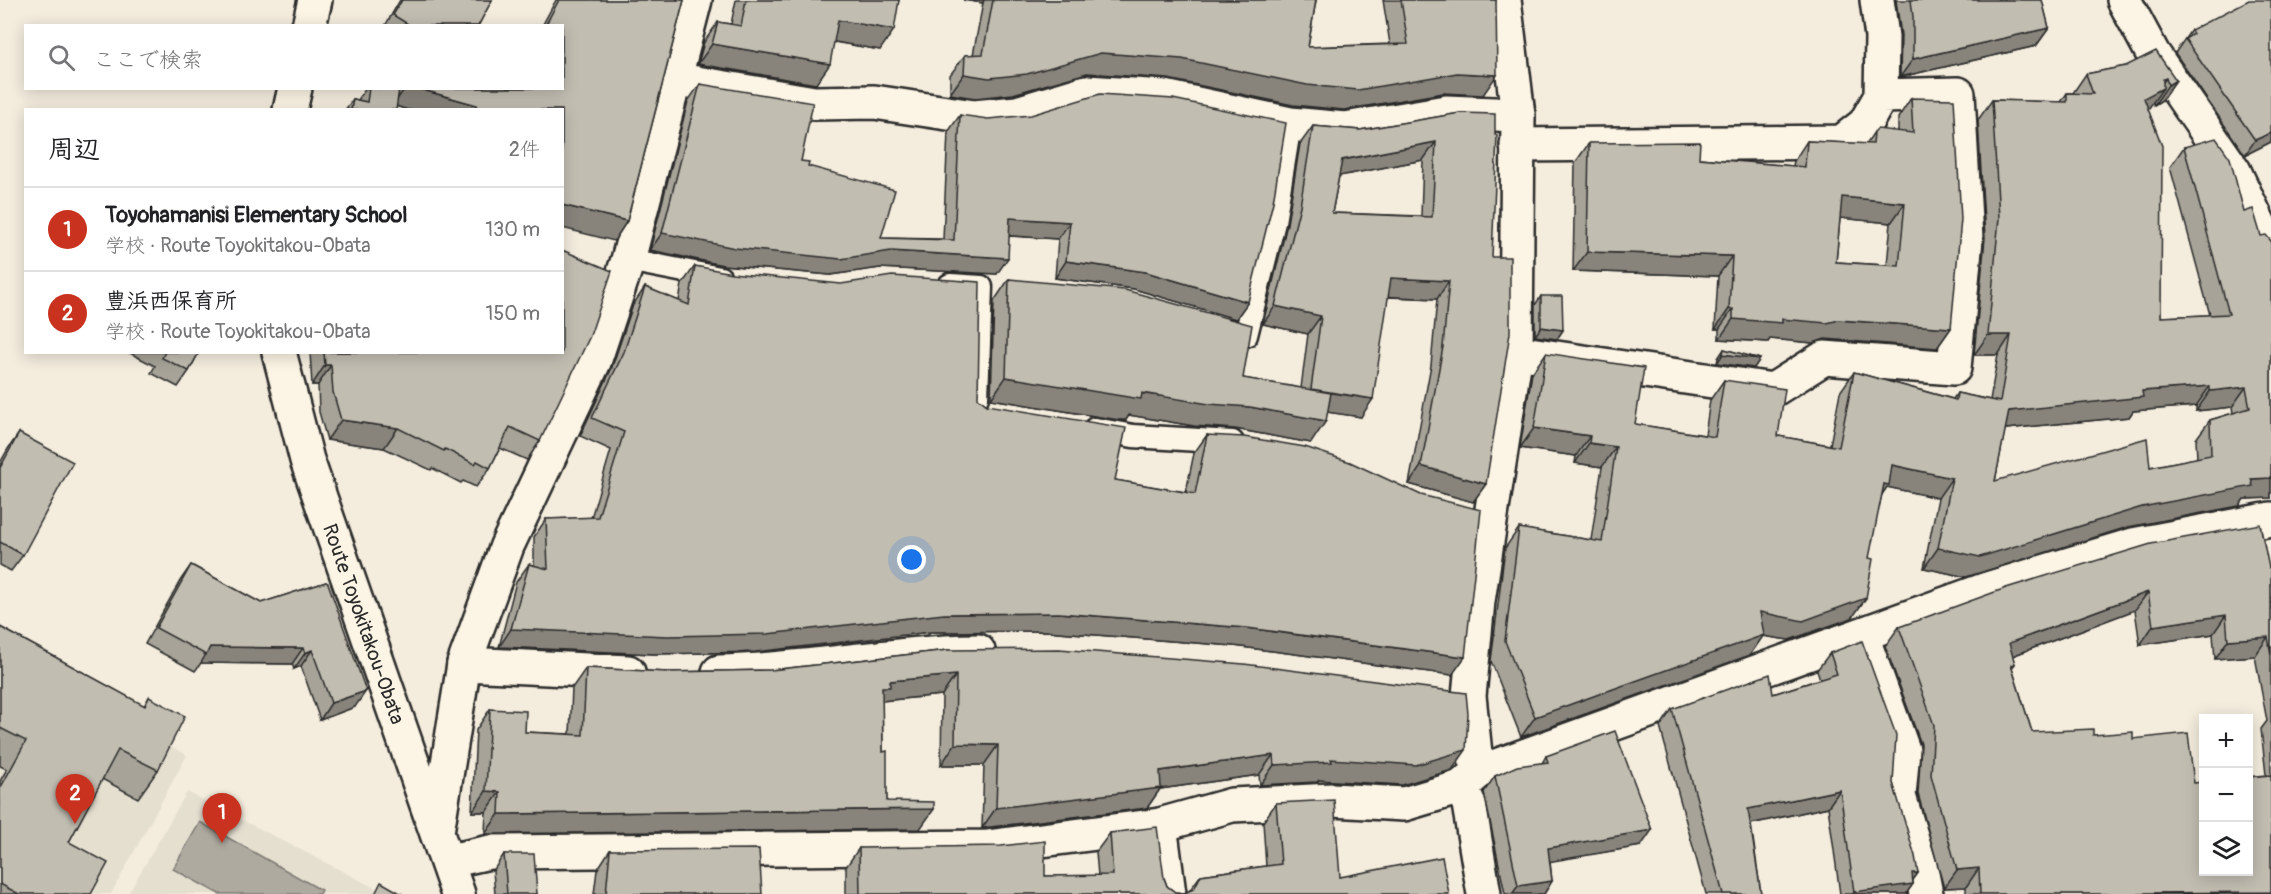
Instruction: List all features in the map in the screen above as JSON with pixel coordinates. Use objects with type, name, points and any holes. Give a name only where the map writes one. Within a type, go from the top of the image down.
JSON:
[{"type":"street","points":[[309,24],[315,0]]},
{"type":"street","points":[[695,0],[628,260],[594,362],[507,546],[464,664],[443,847],[490,852],[987,847],[1160,825],[1232,805],[1267,801],[1332,800],[1404,804],[1987,589],[2133,545],[2271,519]]},
{"type":"street","points":[[1484,894],[1469,804],[1469,696],[1478,601],[1479,518],[1516,352],[1518,130],[1504,0]]},
{"type":"street","points":[[673,79],[814,102],[874,102],[974,117],[1017,113],[1086,92],[1153,97],[1290,124],[1345,129],[1446,112],[1518,130],[1842,142],[1866,124],[1881,96],[1882,37],[1876,0]]},
{"type":"street","points":[[2124,0],[2153,54],[2234,171],[2271,250]]},
{"type":"street","points":[[290,108],[295,90]]},
{"type":"street","points":[[1516,352],[1773,390],[1824,358],[1954,368],[1966,239],[1958,94],[1881,96]]},
{"type":"street","name":"Route Toyokitakou-Obata","points":[[280,354],[307,460],[365,634],[458,894]]},
{"type":"street","points":[[1862,636],[1903,750],[1899,796],[1921,869],[1926,894]]},
{"type":"street","points":[[688,672],[756,671],[933,651],[1012,650]]},
{"type":"street","points":[[464,664],[654,673]]},
{"type":"street","points":[[1434,692],[1469,696]]},
{"type":"street","points":[[1160,825],[1169,894]]},
{"type":"lane","points":[[1205,325],[1246,335],[1274,222],[1290,124]]},
{"type":"lane","points":[[628,260],[743,280]]},
{"type":"lane","points":[[924,284],[992,288],[977,410],[988,412]]},
{"type":"lane","points":[[1077,426],[1133,436],[1254,445]]},
{"type":"shaded area","points":[[0,656],[187,755],[111,894],[0,894]]},
{"type":"shaded area","points":[[187,792],[387,894],[128,894]]},
{"type":"shaded area","points":[[200,822],[321,890],[319,894],[219,894],[173,869]]},
{"type":"building","points":[[402,0],[492,0],[479,24],[408,24],[393,15]]},
{"type":"building","points":[[559,0],[684,0],[627,221],[564,205],[564,108],[476,108],[477,105],[423,90],[564,90],[564,24],[546,24]]},
{"type":"building","points":[[746,0],[899,0],[894,30],[838,20],[830,64],[712,44],[718,22],[741,26]]},
{"type":"building","points":[[993,0],[1316,0],[1308,47],[1408,44],[1401,0],[1496,0],[1497,75],[1457,73],[1358,90],[1307,85],[1182,59],[1101,53],[1027,74],[989,78],[964,74],[965,55],[983,54]]},
{"type":"building","points":[[1911,0],[2042,0],[2049,28],[1913,59]]},
{"type":"building","points":[[2249,0],[2271,0],[2271,133],[2255,140],[2185,39],[2193,34],[2191,30]]},
{"type":"building","points":[[2156,51],[2176,80],[2168,85],[2166,78],[2163,79],[2163,88],[2144,98],[2162,146],[2161,317],[2229,314],[2184,147],[2216,138],[2230,158],[2244,212],[2253,209],[2261,236],[2266,235],[2271,241],[2271,478],[2251,479],[2253,486],[2142,507],[1980,557],[1938,548],[1952,478],[1892,465],[1889,485],[1884,484],[1869,558],[1873,559],[1866,598],[1803,621],[1760,612],[1764,635],[1535,717],[1505,641],[1519,528],[1602,542],[1616,447],[1589,443],[1590,436],[1534,428],[1546,353],[1644,368],[1635,424],[1715,437],[1724,380],[1785,389],[1778,436],[1839,447],[1854,372],[1956,400],[1957,393],[2000,402],[2011,335],[1988,335],[1999,218],[1992,100],[2067,102],[2067,93],[2093,94],[2086,74],[2126,66]],"holes":[[[2210,386],[2210,391],[2246,387],[2250,408],[2210,420],[2211,455],[2150,467],[2147,438],[1995,481],[2009,411],[2143,397],[2142,391]]]},
{"type":"building","points":[[700,84],[813,103],[801,161],[809,162],[808,166],[895,190],[881,238],[954,240],[960,115],[988,119],[1031,115],[1100,94],[1173,99],[1286,123],[1273,202],[1248,302],[1146,272],[1066,261],[1070,222],[1010,218],[1008,258],[891,251],[841,259],[735,248],[662,233]]},
{"type":"building","points":[[369,90],[399,90],[396,108],[351,108],[353,99],[367,102]]},
{"type":"building","points":[[1911,98],[1954,99],[1961,219],[1951,328],[1839,320],[1827,323],[1782,319],[1782,323],[1733,319],[1733,309],[1729,309],[1732,256],[1587,252],[1589,143],[1700,142],[1699,158],[1805,167],[1807,141],[1873,144],[1874,132],[1877,129],[1913,133]],"holes":[[[1842,197],[1905,203],[1899,266],[1836,262]]]},
{"type":"building","points":[[1460,113],[1495,114],[1495,135],[1497,135],[1492,257],[1510,257],[1510,333],[1486,484],[1421,466],[1443,347],[1449,281],[1391,278],[1373,399],[1311,389],[1321,316],[1275,306],[1300,206],[1313,126],[1360,130]],"holes":[[[1436,142],[1432,217],[1332,213],[1342,160]]]},
{"type":"building","points":[[564,251],[612,271],[590,336],[540,441],[510,427],[490,468],[477,461],[475,464],[445,449],[444,451],[398,428],[341,420],[333,392],[331,365],[325,365],[324,354],[564,354]]},
{"type":"building","points":[[695,266],[732,273],[841,284],[892,276],[980,282],[978,398],[987,405],[1126,428],[1115,480],[1195,494],[1207,435],[1244,437],[1305,447],[1350,462],[1421,495],[1481,510],[1465,657],[1247,628],[1059,613],[944,614],[767,634],[667,636],[511,629],[529,564],[548,569],[546,519],[598,517],[624,432],[592,418],[624,352],[645,287],[689,305]]},
{"type":"building","points":[[1009,279],[1125,290],[1252,325],[1243,378],[1331,393],[1326,421],[1250,407],[1209,404],[1142,393],[1141,399],[1006,377]]},
{"type":"building","points":[[1541,296],[1562,296],[1563,330],[1541,327]]},
{"type":"building","points":[[1724,349],[1760,359],[1723,354]]},
{"type":"building","points":[[164,354],[198,354],[189,371],[162,358]]},
{"type":"building","points":[[19,433],[73,462],[23,555],[0,542],[0,468]]},
{"type":"building","points":[[2260,524],[2269,568],[2271,567],[2271,655],[2268,637],[2228,640],[2226,615],[2153,626],[2148,592],[2009,643],[2015,664],[2011,665],[2032,732],[2093,729],[2093,735],[2133,732],[2133,739],[2188,733],[2194,783],[2199,782],[2199,876],[2253,876],[2253,777],[2271,775],[2271,892],[1980,894],[1979,868],[1957,870],[1931,775],[1934,725],[1899,627],[2006,588],[2151,544]]},
{"type":"building","points":[[191,565],[261,603],[328,583],[366,691],[331,703],[312,650],[305,653],[303,648],[210,647],[206,655],[156,628]]},
{"type":"building","points":[[0,627],[145,706],[149,697],[185,716],[158,770],[118,750],[69,842],[108,863],[91,894],[19,894],[0,884],[0,789],[26,741],[0,728]]},
{"type":"building","points":[[1862,641],[1896,735],[1893,783],[1915,856],[1918,873],[1912,873],[1913,884],[1854,892],[1840,790],[1748,809],[1761,894],[1723,894],[1672,709],[1770,674],[1773,694],[1837,674],[1830,653]]},
{"type":"building","points":[[1059,649],[1244,664],[1466,693],[1468,714],[1466,750],[1416,765],[1331,759],[1332,762],[1274,765],[1273,755],[1160,771],[1161,788],[996,808],[998,745],[955,744],[956,675],[890,681],[890,687],[882,687],[883,752],[887,751],[887,801],[934,802],[934,809],[499,814],[500,792],[486,791],[490,709],[526,711],[525,732],[583,735],[586,668],[668,672],[771,670],[948,650]]},
{"type":"building","points":[[1615,731],[1652,830],[1548,848],[1552,881],[1518,886],[1495,776],[1517,766],[1548,762],[1546,756]]},
{"type":"building","points":[[1334,800],[1340,877],[1442,857],[1449,894],[860,894],[859,848],[1001,846],[1045,841],[1045,876],[1113,875],[1110,833],[1157,827],[1167,886],[1175,892],[1184,893],[1194,889],[1201,875],[1281,864],[1276,803]]},
{"type":"building","points":[[759,849],[762,894],[606,894],[610,850]]},
{"type":"building","points":[[504,854],[534,854],[537,894],[507,894]]},
{"type":"building","points":[[381,882],[402,894],[375,894]]},
{"type":"place","name":"豊浜西保育所","points":[[75,824]]},
{"type":"place","name":"Toyohamanisi Elementary School","points":[[222,843]]}]
